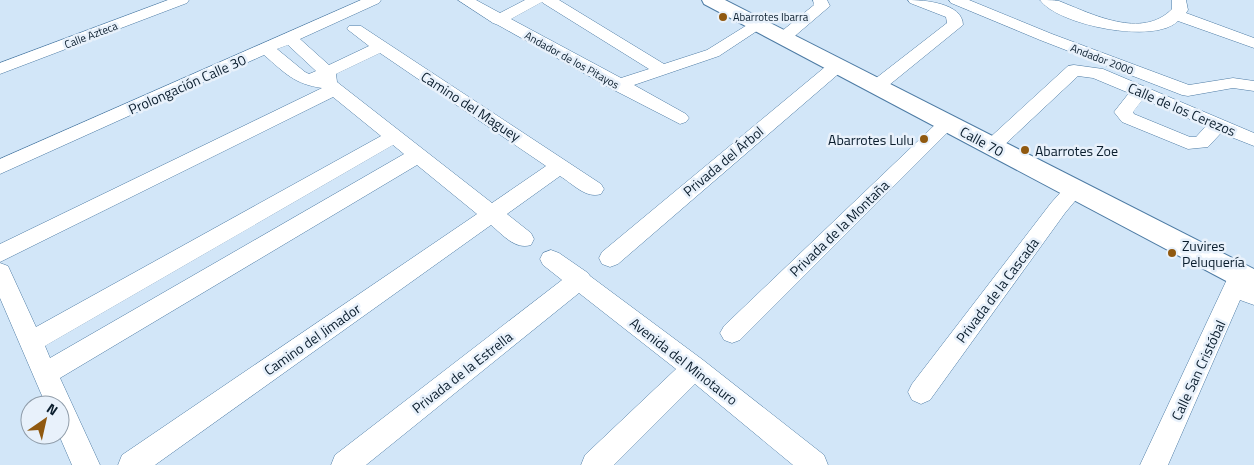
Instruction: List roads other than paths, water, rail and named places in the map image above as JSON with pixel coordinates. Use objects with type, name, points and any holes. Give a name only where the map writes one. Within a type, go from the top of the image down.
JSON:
[{"type":"street","name":"Calle Azteca","points":[[0,69],[182,0]]},
{"type":"street","name":"Andador de los Pitayos","points":[[465,0],[498,20],[680,118]]},
{"type":"street","points":[[498,20],[536,0]]},
{"type":"street","points":[[548,0],[662,70]]},
{"type":"street","name":"Calle 70","points":[[711,0],[1075,189],[1246,285]]},
{"type":"street","points":[[783,38],[822,6],[820,0]]},
{"type":"street","points":[[877,86],[955,24],[955,19],[951,14],[915,0]]},
{"type":"street","name":"Andador 2000","points":[[956,0],[1046,38],[1188,91],[1233,83],[1253,85]]},
{"type":"street","points":[[1047,0],[1075,15],[1106,24],[1137,27],[1162,24],[1178,8],[1254,43]]},
{"type":"street","name":"Prolongación Calle 30","points":[[0,167],[267,49],[361,2]]},
{"type":"street","points":[[1046,38],[1075,15]]},
{"type":"street","points":[[618,84],[713,53],[758,25]]},
{"type":"street","name":"Camino del Maguey","points":[[355,29],[594,190]]},
{"type":"street","points":[[290,38],[330,82],[393,137],[523,239]]},
{"type":"street","points":[[0,254],[330,82],[380,46]]},
{"type":"street","points":[[267,49],[299,76],[309,81],[330,82]]},
{"type":"street","name":"Privada del Árbol","points":[[610,258],[837,66]]},
{"type":"street","name":"Calle de los Cerezos","points":[[992,146],[1074,70],[1097,73],[1254,140]]},
{"type":"street","points":[[1141,91],[1123,112],[1128,118],[1188,143],[1201,143],[1218,125]]},
{"type":"street","name":"Privada de la Montaña","points":[[732,333],[947,123]]},
{"type":"street","points":[[31,342],[393,137]]},
{"type":"street","points":[[45,374],[418,155]]},
{"type":"street","name":"Camino del Jimador","points":[[132,465],[561,166]]},
{"type":"street","points":[[325,175],[347,197]]},
{"type":"street","name":"Privada de la Cascada","points":[[921,392],[1058,208],[1075,189]]},
{"type":"street","name":"Avenida del Minotauro","points":[[551,259],[580,279],[694,368],[814,465]]},
{"type":"street","points":[[0,272],[54,395]]},
{"type":"street","name":"Privada de la Estrella","points":[[345,465],[580,279]]},
{"type":"street","name":"Calle San Cristóbal","points":[[1154,465],[1246,285]]},
{"type":"street","points":[[595,465],[694,368]]},
{"type":"street","points":[[70,430],[86,465]]},
{"type":"place","name":"Abarrotes Ibarra","points":[[723,17]]},
{"type":"place","name":"Abarrotes Lulu","points":[[924,139]]},
{"type":"place","name":"Abarrotes Zoe","points":[[1025,150]]},
{"type":"place","name":"Zuvires Peluquería","points":[[1172,253]]}]
